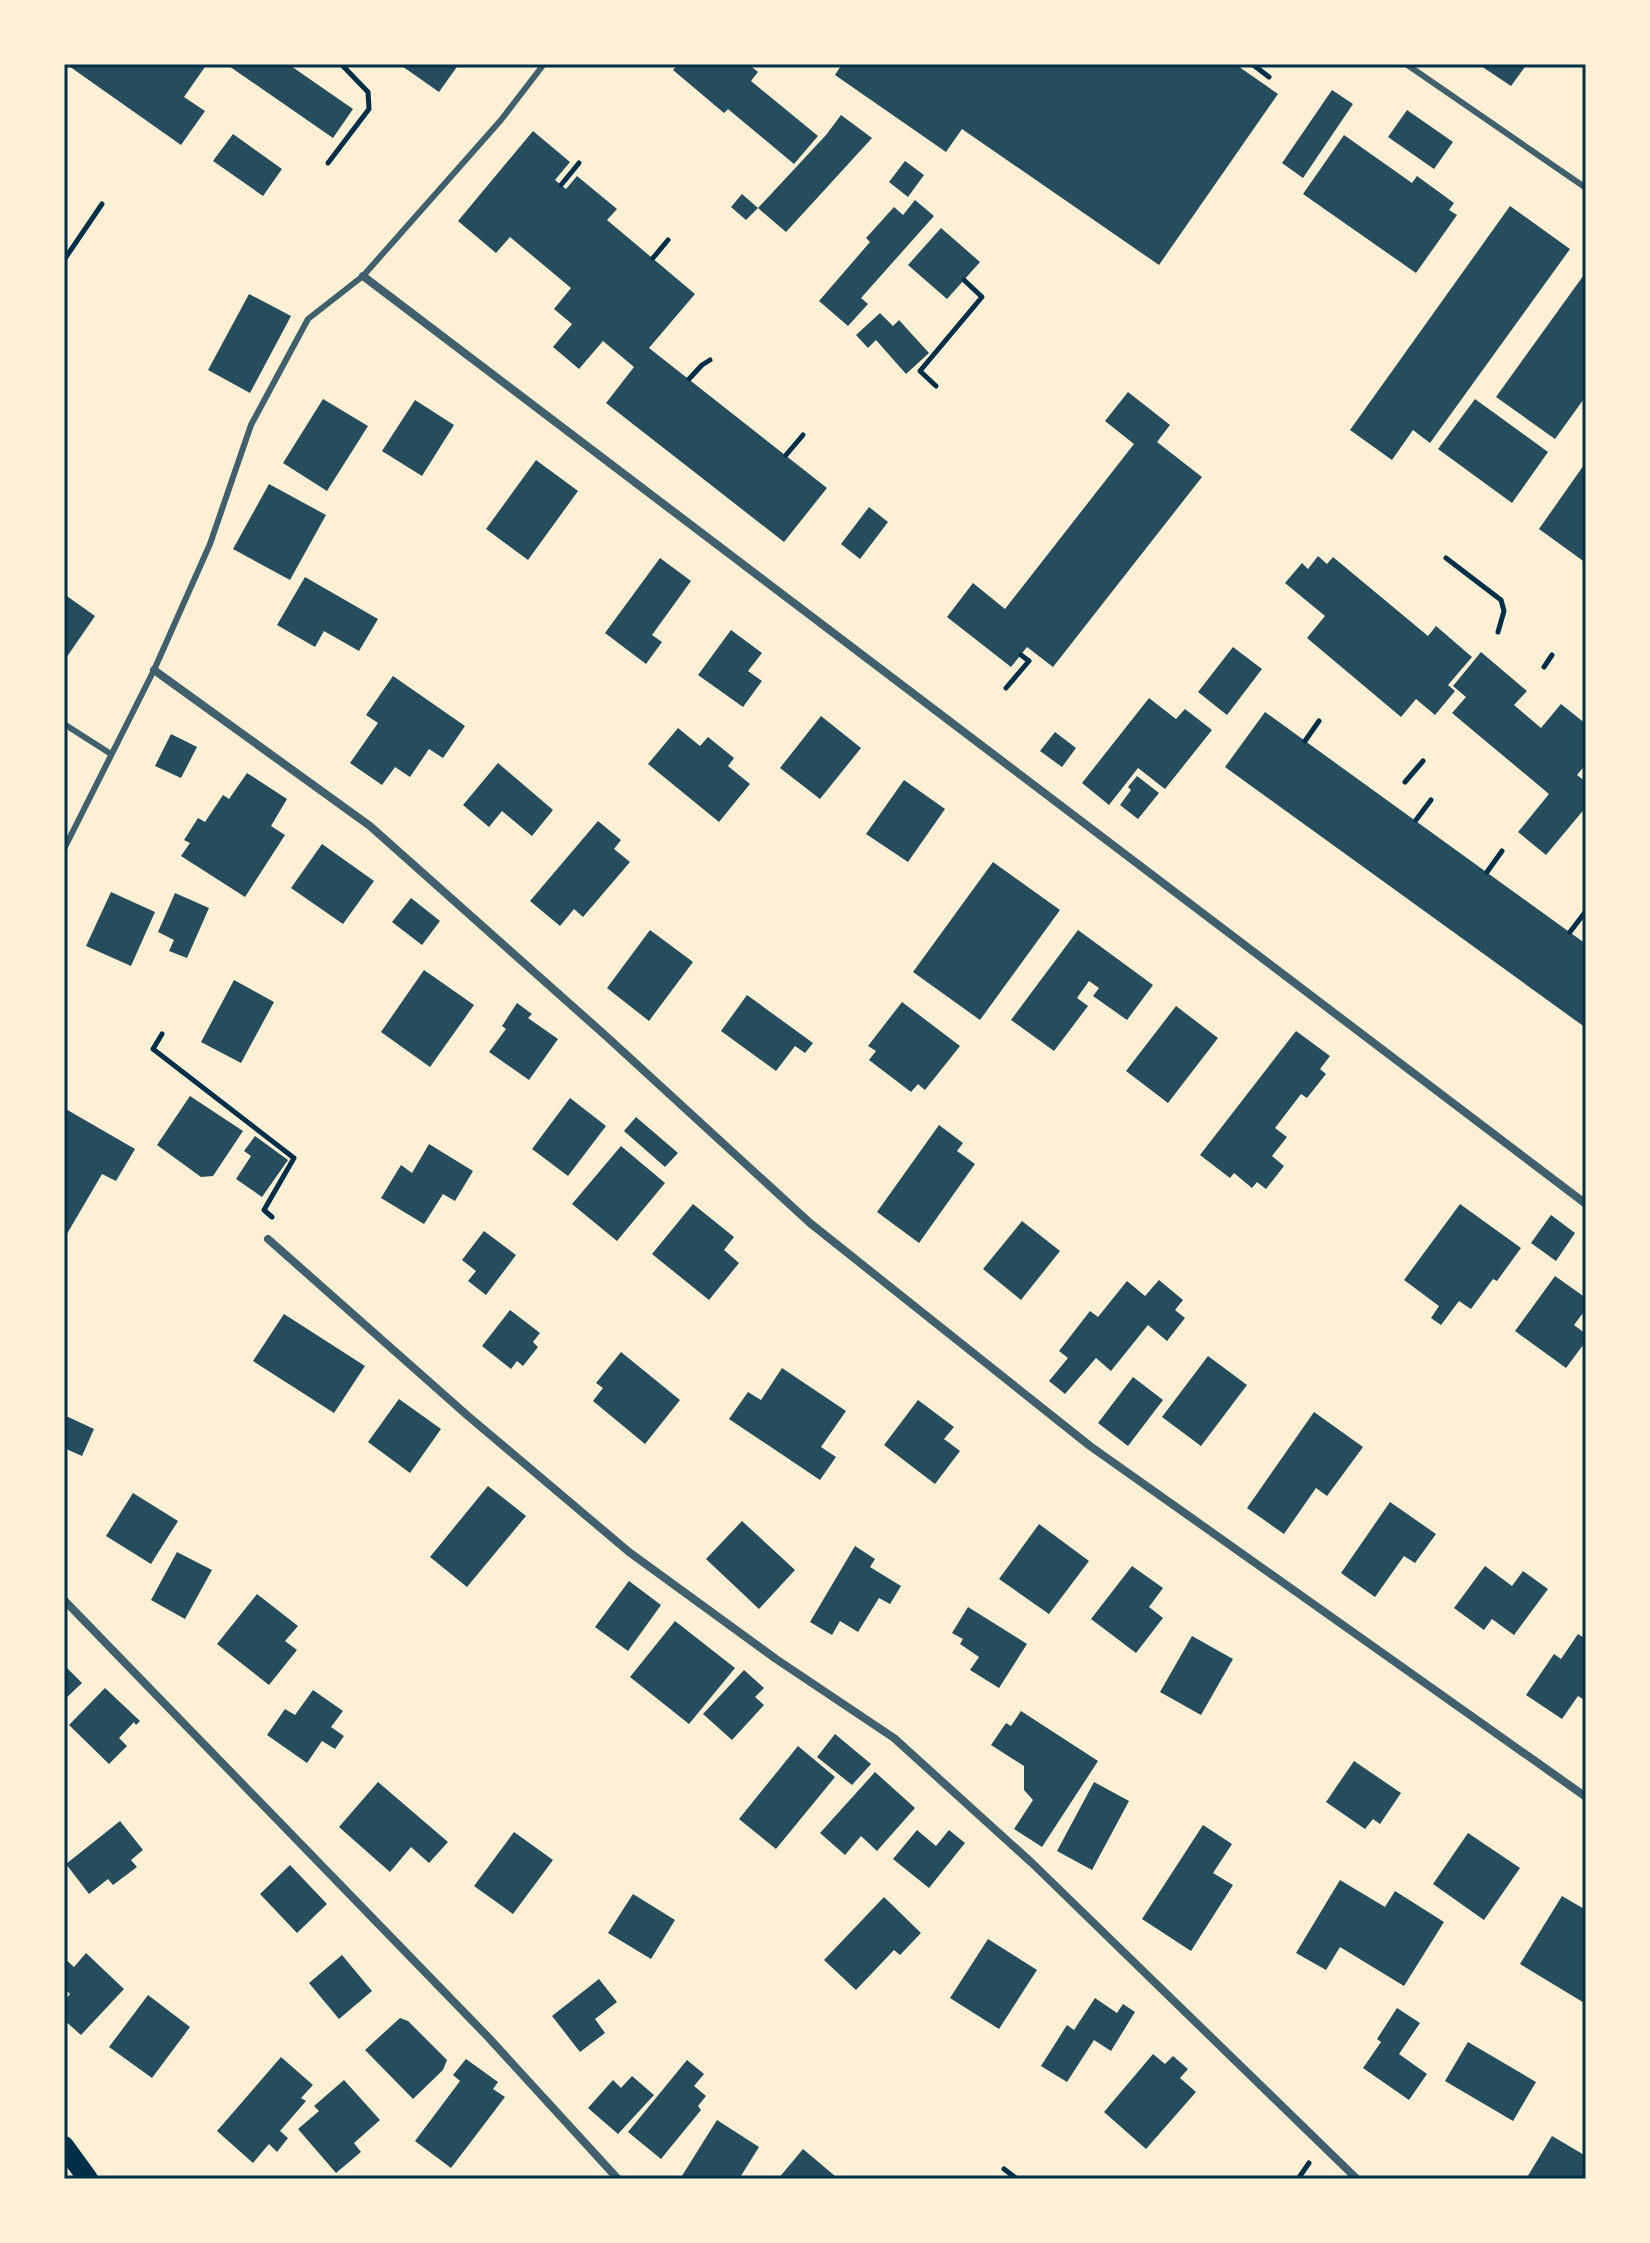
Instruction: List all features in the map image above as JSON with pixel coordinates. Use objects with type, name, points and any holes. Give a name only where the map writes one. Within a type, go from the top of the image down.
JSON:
[{"type":"main road","points":[[64,2146],[88,2179]]},
{"type":"street","points":[[363,276],[1586,1204]]},
{"type":"street","points":[[154,670],[370,826],[810,1223],[1078,1437],[1586,1797]]},
{"type":"street","points":[[268,1239],[468,1416],[629,1552],[776,1659],[894,1738],[1032,1863],[1357,2179]]},
{"type":"street","points":[[64,1600],[488,2037],[618,2179]]},
{"type":"lane","points":[[64,849],[154,670],[210,544],[251,425],[308,319],[363,276],[501,120],[544,64]]},
{"type":"lane","points":[[1406,64],[1586,188]]},
{"type":"lane","points":[[64,724],[111,754]]},
{"type":"path","points":[[328,163],[369,109],[368,92],[341,64]]},
{"type":"path","points":[[1252,64],[1269,77]]},
{"type":"path","points":[[561,185],[579,163]]},
{"type":"path","points":[[64,260],[102,204]]},
{"type":"path","points":[[653,258],[668,240]]},
{"type":"path","points":[[936,386],[920,371],[982,297],[964,280]]},
{"type":"path","points":[[689,379],[710,360]]},
{"type":"path","points":[[786,455],[803,435]]},
{"type":"path","points":[[1446,558],[1501,600],[1504,611],[1498,632]]},
{"type":"path","points":[[1006,688],[1029,661],[1021,655]]},
{"type":"path","points":[[1544,667],[1552,655]]},
{"type":"path","points":[[1305,741],[1319,721]]},
{"type":"path","points":[[1405,782],[1423,761]]},
{"type":"path","points":[[1416,820],[1431,800]]},
{"type":"path","points":[[1487,872],[1502,851]]},
{"type":"path","points":[[1570,932],[1586,911]]},
{"type":"path","points":[[162,1034],[153,1049],[294,1158],[264,1210],[279,1222],[268,1239]]},
{"type":"path","points":[[1004,2169],[1017,2179]]},
{"type":"building","points":[[66,64],[207,64],[184,97],[205,111],[181,145]]},
{"type":"building","points":[[226,64],[288,64],[353,109],[333,138]]},
{"type":"building","points":[[399,64],[459,64],[439,92]]},
{"type":"building","points":[[678,64],[748,64],[758,72],[751,81],[818,136],[794,164],[728,109],[724,113],[673,70]]},
{"type":"building","points":[[842,64],[1235,64],[1278,94],[1159,265],[962,129],[946,152],[835,75]]},
{"type":"building","points":[[1478,64],[1527,64],[1511,86]]},
{"type":"building","points":[[1332,90],[1353,104],[1303,178],[1282,163]]},
{"type":"building","points":[[1407,110],[1453,142],[1434,169],[1388,137]]},
{"type":"building","points":[[841,115],[872,138],[786,232],[758,208]]},
{"type":"building","points":[[533,131],[570,162],[555,180],[566,189],[577,176],[617,209],[607,220],[695,294],[649,348],[827,488],[784,542],[606,403],[634,367],[603,341],[579,369],[553,347],[572,324],[554,309],[571,288],[510,237],[496,253],[458,221]]},
{"type":"building","points":[[233,134],[282,169],[263,196],[213,161]]},
{"type":"building","points":[[1344,135],[1412,183],[1417,176],[1454,203],[1449,210],[1457,215],[1416,273],[1303,194]]},
{"type":"building","points":[[905,161],[924,175],[908,197],[889,182]]},
{"type":"building","points":[[742,194],[758,208],[746,220],[731,207]]},
{"type":"building","points":[[915,200],[934,216],[861,298],[868,304],[848,326],[819,301],[870,242],[866,238],[894,207],[903,215]]},
{"type":"building","points":[[1510,206],[1570,249],[1430,443],[1413,430],[1392,460],[1350,430]]},
{"type":"building","points":[[941,228],[980,262],[947,299],[908,265]]},
{"type":"building","points":[[1586,272],[1586,396],[1555,439],[1496,397]]},
{"type":"building","points":[[249,294],[291,316],[250,393],[208,370]]},
{"type":"building","points":[[880,313],[893,326],[899,320],[929,353],[906,374],[876,340],[868,348],[856,335]]},
{"type":"building","points":[[1128,392],[1170,425],[1157,442],[1202,477],[1053,667],[1027,647],[1011,667],[947,617],[973,583],[1005,609],[1134,444],[1105,421]]},
{"type":"building","points":[[323,399],[368,426],[327,491],[283,463]]},
{"type":"building","points":[[1475,399],[1548,452],[1512,503],[1438,449]]},
{"type":"building","points":[[415,400],[454,425],[422,476],[382,451]]},
{"type":"building","points":[[536,460],[578,491],[528,560],[486,529]]},
{"type":"building","points":[[1586,462],[1586,563],[1539,529]]},
{"type":"building","points":[[269,484],[326,515],[290,580],[233,549]]},
{"type":"building","points":[[869,507],[888,522],[860,559],[841,544]]},
{"type":"building","points":[[1318,556],[1327,564],[1333,557],[1428,636],[1436,626],[1472,657],[1448,685],[1455,691],[1435,715],[1416,699],[1401,717],[1307,638],[1325,616],[1285,583],[1302,563],[1308,569]]},
{"type":"building","points":[[660,558],[691,581],[652,635],[662,642],[646,664],[605,633]]},
{"type":"building","points":[[305,577],[378,619],[359,651],[324,631],[315,647],[277,625]]},
{"type":"building","points":[[64,594],[95,616],[64,661]]},
{"type":"building","points":[[731,630],[762,653],[748,671],[762,681],[743,707],[698,675]]},
{"type":"building","points":[[1233,647],[1262,669],[1227,715],[1198,692]]},
{"type":"building","points":[[1481,652],[1527,691],[1514,705],[1541,728],[1561,704],[1586,724],[1586,764],[1577,775],[1586,782],[1586,807],[1546,855],[1518,832],[1549,794],[1452,713],[1466,697],[1453,686]]},
{"type":"building","points":[[393,676],[465,726],[443,758],[429,749],[410,777],[395,767],[382,785],[350,763],[378,723],[366,715]]},
{"type":"building","points":[[1149,698],[1176,719],[1185,709],[1212,730],[1165,789],[1138,768],[1109,805],[1082,783]]},
{"type":"building","points":[[1265,712],[1586,944],[1586,1028],[1225,767]]},
{"type":"building","points":[[821,716],[861,748],[820,799],[780,768]]},
{"type":"building","points":[[678,728],[700,746],[708,737],[734,758],[728,766],[750,784],[719,822],[648,764]]},
{"type":"building","points":[[1055,732],[1076,748],[1062,767],[1040,751]]},
{"type":"building","points":[[171,734],[197,747],[181,778],[155,766]]},
{"type":"building","points":[[498,763],[553,810],[532,836],[502,811],[489,827],[463,805]]},
{"type":"building","points":[[247,773],[287,799],[271,826],[285,835],[245,897],[181,856],[190,843],[184,840],[198,818],[205,822],[223,795],[229,799]]},
{"type":"building","points":[[1137,776],[1159,793],[1138,819],[1120,805]]},
{"type":"building","points":[[904,780],[945,809],[908,862],[866,834]]},
{"type":"building","points":[[598,821],[621,840],[614,849],[630,862],[583,917],[574,909],[560,926],[530,901]]},
{"type":"building","points":[[322,844],[374,881],[343,924],[291,888]]},
{"type":"building","points":[[993,862],[1060,910],[980,1020],[913,972]]},
{"type":"building","points":[[111,892],[155,912],[131,966],[86,946]]},
{"type":"building","points":[[175,893],[209,908],[187,958],[169,951],[174,940],[158,932]]},
{"type":"building","points":[[411,898],[440,921],[422,945],[392,922]]},
{"type":"building","points":[[650,930],[693,962],[649,1021],[607,988]]},
{"type":"building","points":[[1078,930],[1153,985],[1127,1020],[1093,996],[1099,988],[1089,981],[1077,998],[1088,1006],[1054,1051],[1011,1020]]},
{"type":"building","points":[[424,970],[474,1005],[430,1067],[381,1032]]},
{"type":"building","points":[[234,980],[274,1002],[241,1063],[201,1042]]},
{"type":"building","points":[[747,995],[813,1043],[805,1053],[795,1046],[776,1071],[721,1031]]},
{"type":"building","points":[[902,1002],[960,1046],[925,1090],[918,1084],[911,1092],[869,1060],[876,1051],[868,1046]]},
{"type":"building","points":[[517,1003],[532,1014],[528,1018],[558,1039],[529,1080],[489,1052],[506,1029],[502,1026]]},
{"type":"building","points":[[1176,1006],[1218,1038],[1168,1103],[1126,1071]]},
{"type":"building","points":[[1296,1031],[1330,1056],[1320,1069],[1326,1074],[1307,1098],[1301,1094],[1275,1128],[1287,1137],[1272,1156],[1284,1166],[1266,1189],[1257,1182],[1252,1188],[1234,1173],[1230,1178],[1200,1155]]},
{"type":"building","points":[[190,1096],[243,1131],[213,1176],[201,1177],[157,1145]]},
{"type":"building","points":[[570,1098],[606,1126],[568,1176],[532,1149]]},
{"type":"building","points":[[64,1108],[135,1149],[116,1181],[102,1174],[64,1239]]},
{"type":"building","points":[[636,1117],[678,1153],[665,1167],[624,1131]]},
{"type":"building","points":[[939,1125],[963,1143],[957,1151],[975,1164],[919,1243],[877,1212]]},
{"type":"building","points":[[255,1136],[288,1160],[262,1197],[236,1179],[251,1156],[244,1151]]},
{"type":"building","points":[[429,1144],[473,1171],[455,1201],[443,1194],[424,1224],[381,1198],[401,1165],[412,1173]]},
{"type":"building","points":[[621,1146],[665,1183],[617,1241],[572,1204]]},
{"type":"building","points":[[693,1204],[734,1237],[724,1250],[739,1263],[709,1300],[652,1254]]},
{"type":"building","points":[[1460,1204],[1521,1248],[1471,1309],[1459,1301],[1441,1325],[1431,1318],[1439,1306],[1404,1280]]},
{"type":"building","points":[[1551,1215],[1575,1233],[1556,1261],[1531,1243]]},
{"type":"building","points":[[1022,1221],[1060,1251],[1021,1300],[983,1269]]},
{"type":"building","points":[[484,1231],[516,1255],[486,1295],[468,1281],[476,1271],[462,1260]]},
{"type":"building","points":[[1555,1276],[1586,1298],[1586,1309],[1574,1325],[1586,1334],[1586,1341],[1566,1368],[1515,1331]]},
{"type":"building","points":[[1159,1280],[1183,1300],[1175,1310],[1185,1318],[1167,1341],[1148,1325],[1111,1371],[1096,1358],[1065,1394],[1049,1381],[1068,1358],[1059,1351],[1090,1311],[1098,1317],[1127,1281],[1145,1296]]},
{"type":"building","points":[[510,1310],[540,1333],[533,1342],[538,1347],[523,1366],[517,1361],[511,1369],[482,1346]]},
{"type":"building","points":[[284,1314],[365,1366],[334,1413],[253,1361]]},
{"type":"building","points":[[621,1352],[680,1400],[645,1444],[593,1401],[603,1388],[596,1383]]},
{"type":"building","points":[[1208,1356],[1247,1385],[1201,1446],[1162,1417]]},
{"type":"building","points":[[782,1368],[846,1411],[821,1447],[836,1457],[820,1480],[729,1419],[748,1392],[761,1400]]},
{"type":"building","points":[[1133,1377],[1163,1400],[1128,1446],[1098,1423]]},
{"type":"building","points":[[399,1399],[441,1429],[410,1473],[368,1442]]},
{"type":"building","points":[[918,1400],[954,1427],[944,1439],[960,1451],[935,1484],[884,1445]]},
{"type":"building","points":[[1314,1412],[1363,1447],[1327,1496],[1316,1488],[1284,1534],[1247,1508]]},
{"type":"building","points":[[64,1415],[94,1429],[82,1456],[64,1448]]},
{"type":"building","points":[[488,1486],[526,1516],[467,1587],[430,1557]]},
{"type":"building","points":[[133,1493],[178,1521],[151,1564],[106,1536]]},
{"type":"building","points":[[1390,1502],[1436,1534],[1415,1563],[1404,1556],[1375,1597],[1341,1573]]},
{"type":"building","points":[[742,1521],[795,1570],[759,1609],[706,1559]]},
{"type":"building","points":[[1039,1524],[1089,1561],[1049,1614],[999,1579]]},
{"type":"building","points":[[855,1546],[875,1559],[870,1567],[901,1586],[890,1604],[879,1598],[858,1632],[840,1621],[832,1635],[810,1622]]},
{"type":"building","points":[[177,1552],[212,1570],[185,1619],[151,1600]]},
{"type":"building","points":[[1132,1566],[1163,1588],[1149,1607],[1163,1618],[1136,1653],[1091,1619]]},
{"type":"building","points":[[1485,1566],[1512,1586],[1523,1571],[1548,1589],[1514,1635],[1492,1619],[1484,1630],[1454,1608]]},
{"type":"building","points":[[629,1581],[661,1605],[628,1651],[595,1627]]},
{"type":"building","points":[[257,1594],[298,1626],[285,1641],[297,1650],[269,1685],[217,1644]]},
{"type":"building","points":[[968,1607],[1027,1644],[999,1688],[970,1670],[979,1657],[960,1644],[963,1639],[952,1633]]},
{"type":"building","points":[[675,1621],[735,1668],[689,1724],[630,1677]]},
{"type":"building","points":[[1578,1634],[1586,1639],[1586,1701],[1578,1696],[1562,1719],[1526,1695],[1554,1654],[1561,1659]]},
{"type":"building","points":[[1192,1636],[1233,1659],[1201,1715],[1160,1692]]},
{"type":"building","points":[[64,1665],[82,1683],[64,1700]]},
{"type":"building","points":[[744,1670],[764,1688],[755,1697],[764,1705],[732,1740],[703,1714]]},
{"type":"building","points":[[105,1688],[140,1721],[136,1725],[134,1722],[119,1738],[127,1746],[109,1764],[69,1725]]},
{"type":"building","points":[[313,1690],[343,1711],[331,1727],[344,1736],[335,1749],[322,1741],[307,1763],[267,1735],[285,1709],[295,1715]]},
{"type":"building","points":[[1021,1711],[1098,1761],[1042,1847],[1014,1829],[1033,1800],[1024,1790],[1024,1766],[991,1745],[1006,1723],[1011,1726]]},
{"type":"building","points":[[835,1734],[871,1764],[852,1785],[817,1757]]},
{"type":"building","points":[[798,1746],[835,1777],[776,1849],[739,1819]]},
{"type":"building","points":[[1354,1761],[1401,1793],[1380,1824],[1373,1819],[1365,1829],[1326,1802]]},
{"type":"building","points":[[875,1772],[915,1808],[877,1851],[861,1836],[845,1855],[820,1833]]},
{"type":"building","points":[[378,1782],[448,1842],[429,1863],[411,1847],[390,1872],[339,1827]]},
{"type":"building","points":[[1094,1782],[1129,1801],[1092,1870],[1057,1851]]},
{"type":"building","points":[[120,1821],[143,1850],[131,1860],[137,1867],[113,1885],[108,1879],[89,1894],[66,1864]]},
{"type":"building","points":[[1203,1825],[1232,1844],[1213,1873],[1233,1885],[1191,1951],[1142,1919]]},
{"type":"building","points":[[917,1830],[936,1846],[949,1830],[965,1843],[929,1888],[893,1859]]},
{"type":"building","points":[[514,1832],[553,1860],[513,1914],[474,1886]]},
{"type":"building","points":[[1468,1833],[1520,1868],[1484,1920],[1433,1884]]},
{"type":"building","points":[[290,1865],[327,1904],[297,1933],[260,1894]]},
{"type":"building","points":[[1340,1880],[1385,1907],[1395,1891],[1444,1922],[1404,1986],[1340,1947],[1326,1970],[1296,1953]]},
{"type":"building","points":[[633,1894],[675,1920],[651,1959],[608,1933]]},
{"type":"building","points":[[1562,1896],[1586,1910],[1586,2004],[1520,1964]]},
{"type":"building","points":[[884,1897],[921,1933],[900,1955],[894,1950],[856,1990],[824,1960]]},
{"type":"building","points":[[988,1939],[1037,1970],[999,2029],[950,1998]]},
{"type":"building","points":[[86,1953],[124,1989],[81,2035],[64,2020],[64,2001],[70,1994],[64,1988],[64,1958],[74,1967]]},
{"type":"building","points":[[342,1955],[372,1991],[339,2019],[309,1983]]},
{"type":"building","points":[[599,1979],[617,2002],[595,2019],[605,2033],[580,2052],[552,2016]]},
{"type":"building","points":[[148,1995],[190,2027],[152,2078],[109,2047]]},
{"type":"building","points":[[1095,1998],[1117,2013],[1123,2004],[1135,2012],[1111,2051],[1094,2040],[1067,2082],[1041,2066],[1067,2025],[1074,2030]]},
{"type":"building","points":[[1397,2008],[1420,2023],[1399,2054],[1427,2074],[1409,2100],[1363,2068],[1381,2042],[1377,2039]]},
{"type":"building","points":[[400,2018],[408,2021],[447,2060],[443,2070],[413,2099],[365,2050]]},
{"type":"building","points":[[1468,2042],[1536,2082],[1513,2121],[1445,2081]]},
{"type":"building","points":[[1153,2054],[1165,2064],[1173,2056],[1188,2069],[1180,2078],[1196,2092],[1146,2149],[1104,2112]]},
{"type":"building","points":[[281,2057],[313,2085],[301,2098],[306,2101],[280,2131],[288,2138],[277,2152],[269,2144],[253,2163],[217,2131]]},
{"type":"building","points":[[466,2059],[498,2082],[493,2089],[505,2097],[451,2168],[415,2141],[460,2081],[453,2075]]},
{"type":"building","points":[[687,2060],[704,2074],[694,2086],[706,2096],[698,2106],[701,2110],[661,2159],[628,2132]]},
{"type":"building","points":[[632,2076],[654,2095],[618,2134],[588,2108],[613,2080],[621,2088]]},
{"type":"building","points":[[344,2080],[380,2120],[354,2143],[361,2152],[336,2173],[298,2129],[319,2111],[314,2106]]},
{"type":"building","points":[[717,2120],[759,2147],[739,2179],[680,2179]]},
{"type":"building","points":[[1552,2136],[1586,2156],[1586,2179],[1526,2179]]},
{"type":"building","points":[[803,2149],[835,2176],[832,2179],[778,2179]]}]
